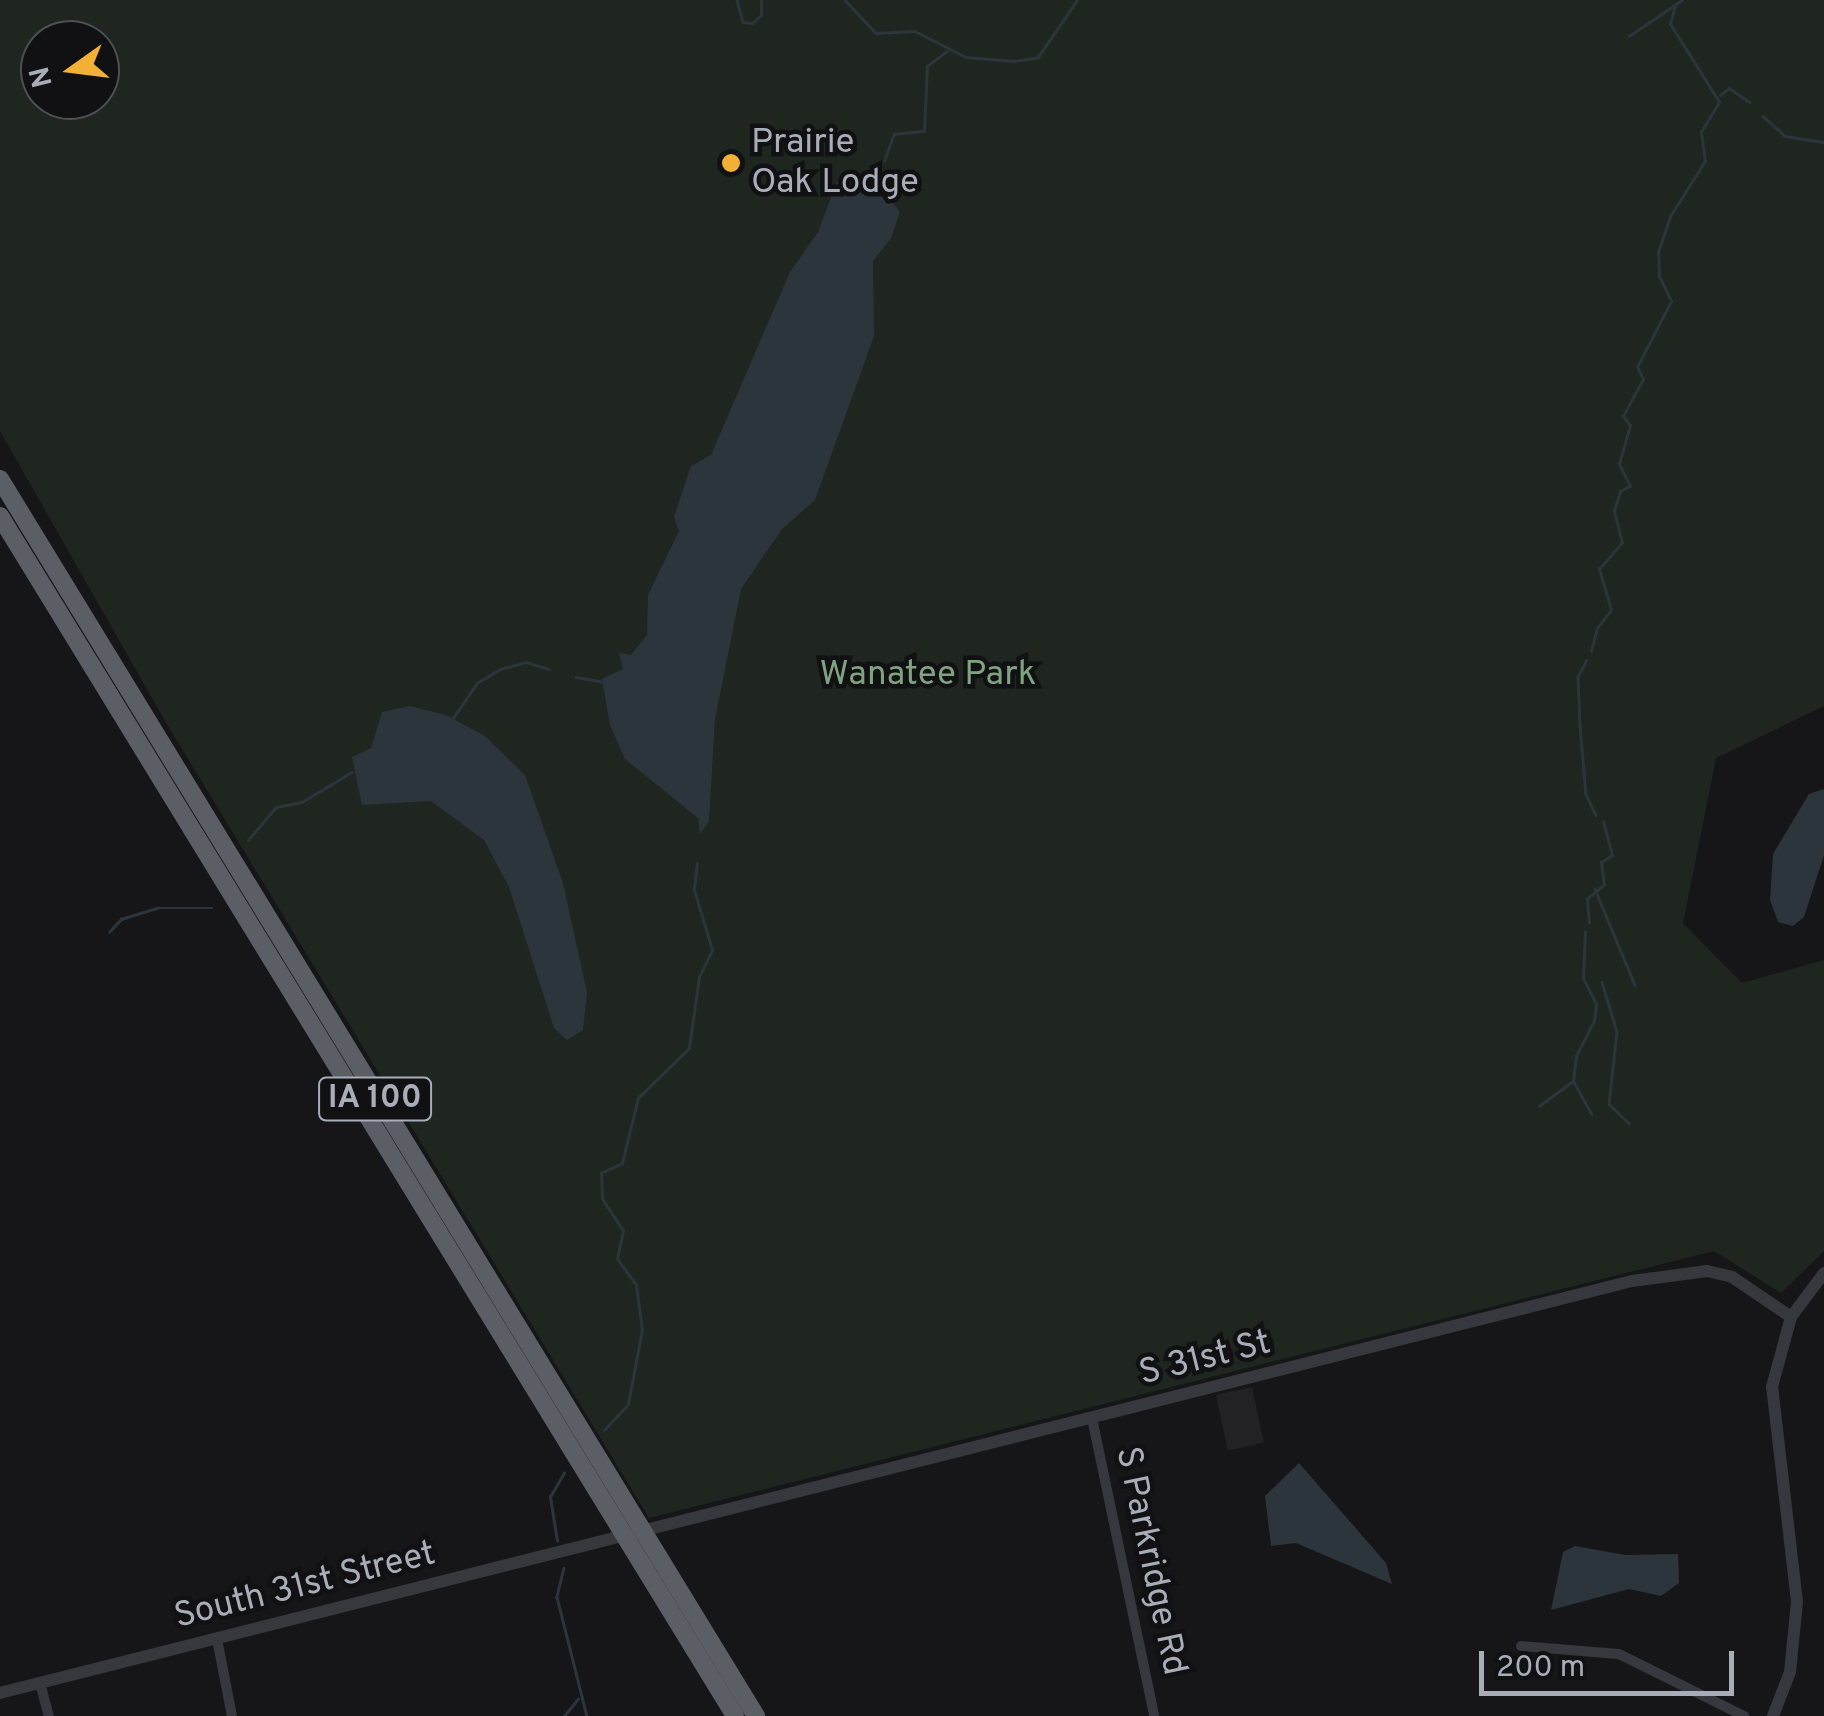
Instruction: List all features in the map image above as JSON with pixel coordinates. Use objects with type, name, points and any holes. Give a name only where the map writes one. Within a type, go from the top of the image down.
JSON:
[{"type":"highway","name":"IA 100","points":[[0,479],[633,1532],[735,1716]]},
{"type":"highway","name":"IA 100","points":[[0,516],[633,1532],[756,1716]]},
{"type":"street","points":[[1773,1716],[1797,1637],[1795,1570],[1772,1411],[1779,1350],[1790,1317],[1824,1273]]},
{"type":"street","name":"S 31st St","points":[[633,1532],[1673,1274],[1732,1276],[1790,1317]]},
{"type":"street","name":"S Parkridge Rd","points":[[1092,1418],[1154,1716]]},
{"type":"street","name":"South 31st Street","points":[[0,1694],[633,1532]]},
{"type":"street","points":[[217,1639],[228,1715]]},
{"type":"street","points":[[1521,1646],[1619,1654],[1744,1716]]},
{"type":"street","points":[[40,1684],[48,1716]]},
{"type":"shaded area","points":[[849,175],[873,177],[900,212],[891,238],[873,261],[874,336],[815,500],[782,529],[741,589],[715,719],[709,821],[700,834],[698,818],[625,759],[610,725],[602,679],[623,669],[619,653],[631,655],[647,635],[648,595],[679,531],[674,517],[691,466],[711,455],[790,272],[818,232],[837,182]]},
{"type":"shaded area","points":[[410,706],[446,715],[485,736],[525,775],[563,883],[587,992],[583,1030],[567,1040],[554,1028],[509,887],[484,840],[431,801],[362,805],[352,757],[371,748],[382,712]]},
{"type":"shaded area","points":[[1824,789],[1824,855],[1804,917],[1793,926],[1778,922],[1770,900],[1773,854],[1809,794]]},
{"type":"shaded area","points":[[1252,1387],[1264,1443],[1228,1450],[1216,1395]]},
{"type":"shaded area","points":[[1299,1463],[1386,1563],[1392,1584],[1296,1543],[1271,1546],[1265,1496]]},
{"type":"shaded area","points":[[1575,1546],[1625,1555],[1678,1554],[1679,1583],[1661,1596],[1629,1589],[1551,1610],[1563,1552]]},
{"type":"green space","name":"Wanatee Park","points":[[0,0],[1824,0],[1824,706],[1716,758],[1683,923],[1742,983],[1824,960],[1824,1251],[1781,1293],[1714,1251],[649,1518],[165,721],[0,431]]},
{"type":"waterway","points":[[737,0],[743,22],[753,23],[761,15],[761,0]]},
{"type":"waterway","points":[[845,0],[876,33],[915,31],[966,57],[1014,61],[1038,57],[1077,0]]},
{"type":"waterway","points":[[1629,36],[1682,0]]},
{"type":"waterway","points":[[1591,651],[1597,628],[1611,610],[1599,569],[1622,543],[1614,511],[1620,491],[1630,486],[1619,464],[1630,426],[1623,416],[1643,379],[1637,367],[1671,301],[1659,276],[1658,252],[1671,215],[1705,161],[1701,132],[1719,102],[1670,24],[1675,5]]},
{"type":"waterway","points":[[884,161],[894,134],[924,131],[927,66],[947,51]]},
{"type":"waterway","points":[[1720,95],[1729,88],[1750,102]]},
{"type":"waterway","points":[[1763,116],[1785,136],[1824,142]]},
{"type":"waterway","points":[[1587,660],[1578,677],[1580,726],[1586,794],[1596,815]]},
{"type":"waterway","points":[[451,721],[477,683],[500,669],[526,662],[549,669]]},
{"type":"waterway","points":[[576,677],[604,682]]},
{"type":"waterway","points":[[248,840],[276,807],[302,802],[352,772]]},
{"type":"waterway","points":[[1589,923],[1587,899],[1604,884],[1601,862],[1612,855],[1603,822]]},
{"type":"waterway","points":[[604,1430],[628,1404],[642,1330],[636,1285],[617,1259],[623,1231],[602,1199],[601,1173],[622,1163],[638,1098],[689,1048],[699,977],[712,950],[694,890],[697,863]]},
{"type":"waterway","points":[[1595,889],[1635,985]]},
{"type":"waterway","points":[[109,932],[121,919],[158,908],[212,908]]},
{"type":"waterway","points":[[1539,1106],[1573,1081],[1576,1056],[1594,1021],[1596,1004],[1583,979],[1585,932]]},
{"type":"waterway","points":[[1602,982],[1617,1032],[1609,1104],[1629,1123]]},
{"type":"waterway","points":[[1574,1082],[1592,1114]]},
{"type":"waterway","points":[[557,1541],[550,1497],[564,1473]]},
{"type":"waterway","points":[[564,1568],[557,1597],[587,1716]]},
{"type":"waterway","points":[[564,1716],[578,1699]]},
{"type":"place","name":"Prairie Oak Lodge","points":[[731,163]]}]
